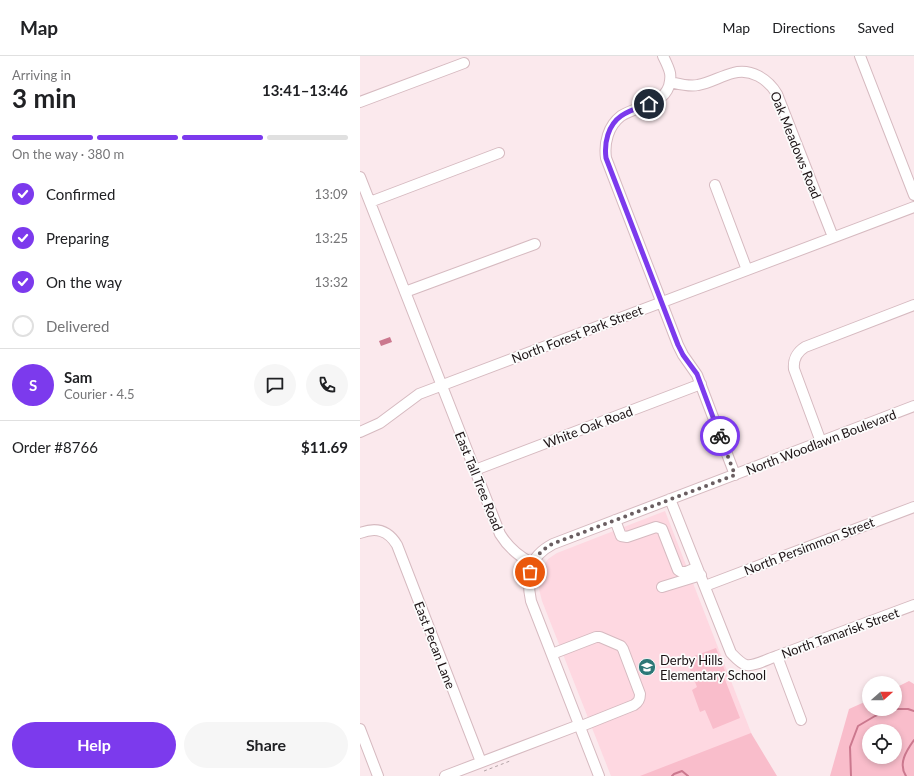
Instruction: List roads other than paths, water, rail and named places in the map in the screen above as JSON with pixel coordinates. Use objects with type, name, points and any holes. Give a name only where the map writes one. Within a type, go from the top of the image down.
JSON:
[{"type":"street","points":[[664,56],[670,73],[668,90],[658,100],[629,112],[615,121],[607,136],[605,148],[606,158],[678,345],[683,355],[697,374],[735,475]]},
{"type":"street","points":[[860,56],[914,194]]},
{"type":"street","points":[[360,102],[464,63]]},
{"type":"street","name":"Oak Meadows Road","points":[[670,82],[697,85],[732,73],[745,72],[759,76],[771,85],[777,94],[833,237]]},
{"type":"street","points":[[370,202],[499,153]]},
{"type":"street","name":"East Tall Tree Road","points":[[360,177],[500,534],[510,548],[532,563]]},
{"type":"street","points":[[715,184],[747,270]]},
{"type":"street","name":"North Forest Park Street","points":[[360,432],[380,423],[419,394],[914,207]]},
{"type":"street","points":[[405,292],[535,244]]},
{"type":"street","points":[[821,442],[794,369],[794,362],[798,353],[805,347],[914,305]]},
{"type":"street","name":"White Oak Road","points":[[475,470],[701,384]]},
{"type":"street","name":"North Woodlawn Boulevard","points":[[532,563],[540,553],[552,544],[914,406]]},
{"type":"street","points":[[670,499],[705,586]]},
{"type":"street","name":"North Persimmon Street","points":[[705,586],[914,507]]},
{"type":"street","points":[[615,520],[621,536],[627,537],[656,527],[662,529],[678,570],[683,573],[699,571]]},
{"type":"street","name":"East Pecan Lane","points":[[360,533],[371,530],[384,532],[390,536],[397,546],[481,762]]},
{"type":"street","points":[[532,563],[529,582],[530,598],[599,776]]},
{"type":"street","points":[[662,587],[699,571]]},
{"type":"street","name":"North Tamarisk Street","points":[[705,586],[731,653],[746,665],[777,656],[914,605]]},
{"type":"street","points":[[444,776],[638,703],[640,694],[623,649],[620,646],[600,637],[596,637],[552,654]]},
{"type":"street","points":[[777,656],[801,720]]},
{"type":"street","points":[[360,729],[378,776]]},
{"type":"waterway","points":[[902,709],[914,711]]},
{"type":"waterway","points":[[851,776],[850,747],[858,726],[875,716]]},
{"type":"waterway","points":[[906,776],[903,762],[906,753],[914,740]]},
{"type":"waterway","points":[[672,776],[682,771],[688,776]]},
{"type":"place","name":"Derby Hills Elementary School","points":[[647,667]]}]
